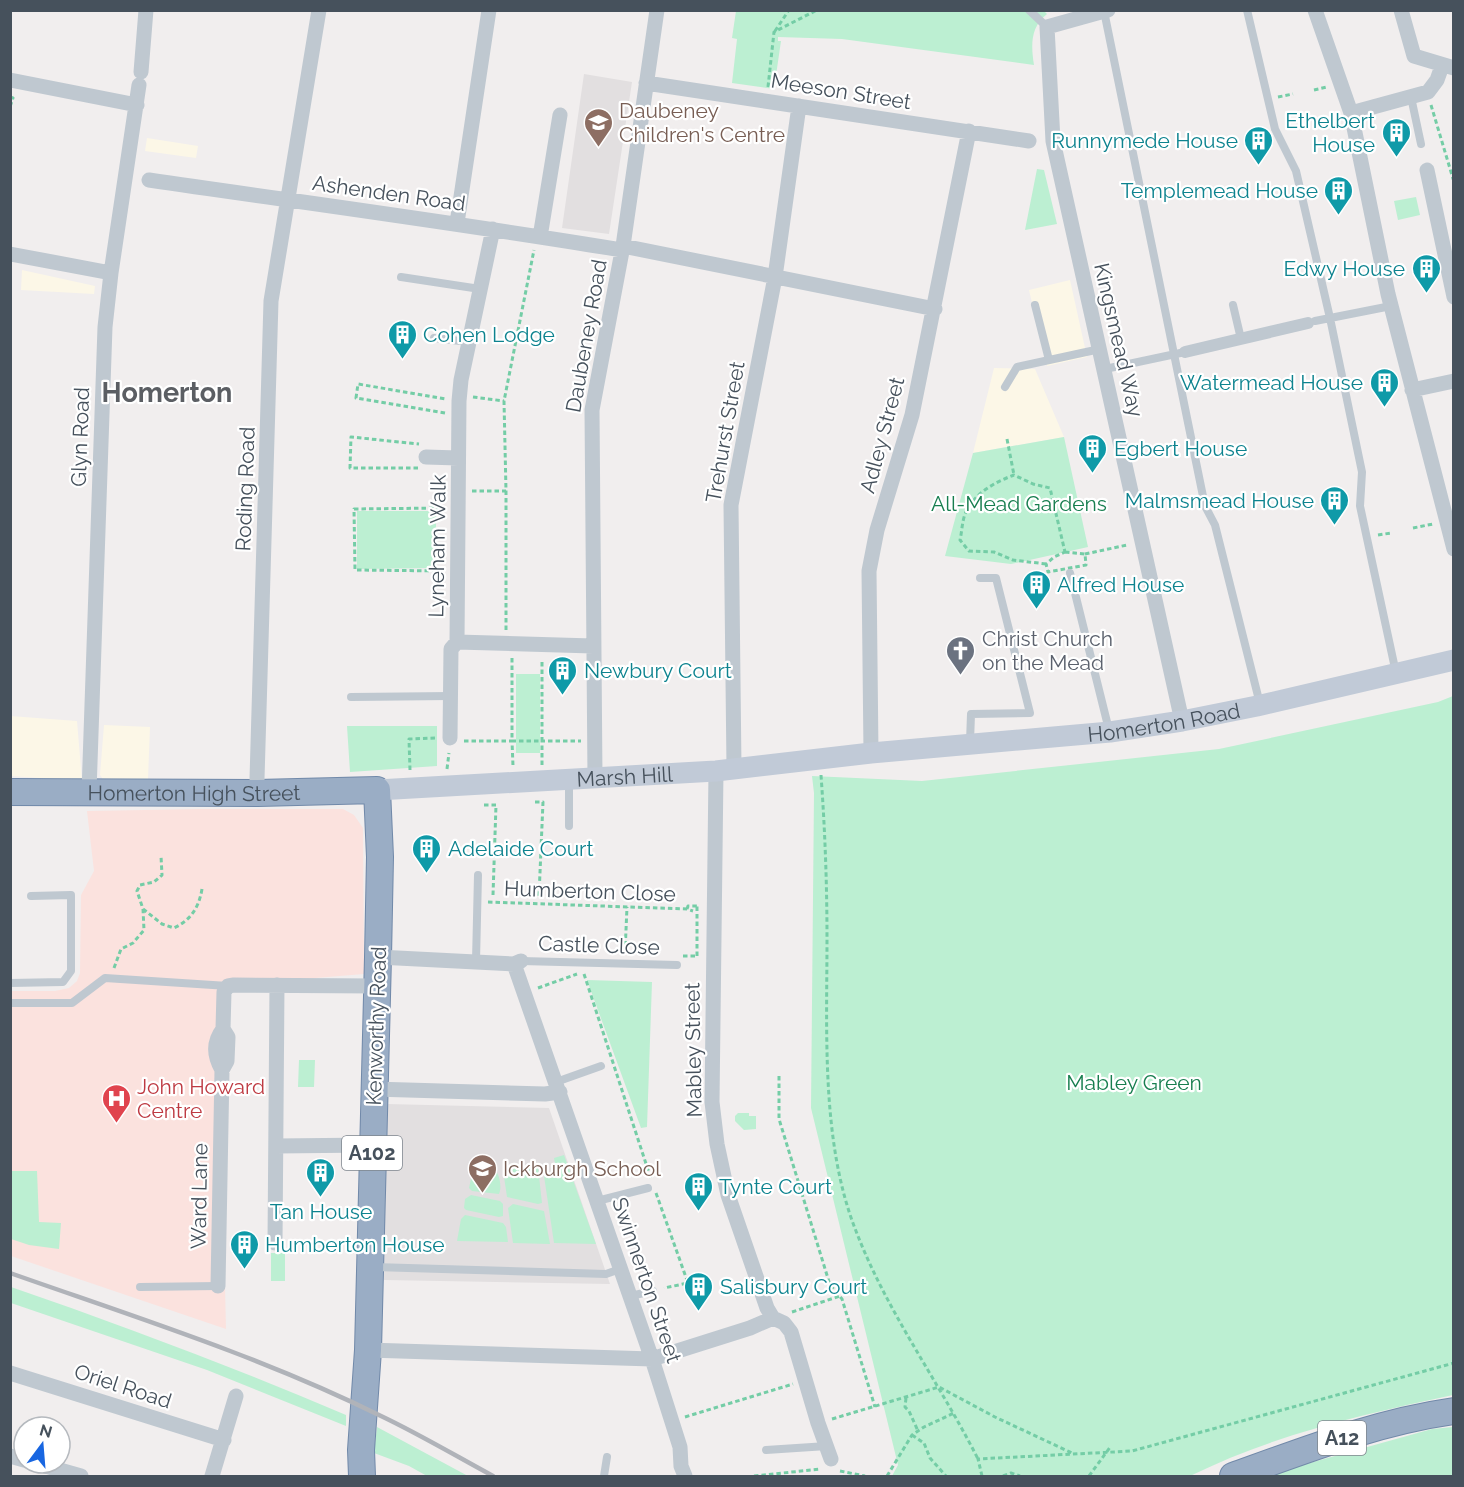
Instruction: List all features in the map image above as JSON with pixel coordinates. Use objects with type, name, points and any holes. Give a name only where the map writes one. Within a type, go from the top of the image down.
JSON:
[{"type":"highway","name":"Homerton High Street","points":[[10,792],[258,793],[377,790]]},
{"type":"highway","name":"Kenworthy Road","points":[[362,1476],[362,1429],[368,1350],[378,957],[380,857],[377,790]]},
{"type":"highway","name":"A12","points":[[1233,1476],[1328,1442],[1376,1428],[1454,1411]]},
{"type":"main road","name":"Homerton Road","points":[[871,753],[1110,732],[1182,721],[1396,675],[1454,660]]},
{"type":"main road","name":"Marsh Hill","points":[[377,790],[725,769],[871,753]]},
{"type":"street","name":"Glyn Road","points":[[89,792],[105,327],[137,105],[146,10]]},
{"type":"street","name":"Roding Road","points":[[258,793],[271,301],[319,10]]},
{"type":"street","points":[[457,223],[489,10]]},
{"type":"street","name":"Daubeney Road","points":[[596,778],[592,410],[622,248],[657,10]]},
{"type":"street","points":[[1315,10],[1351,113],[1391,306],[1454,549]]},
{"type":"street","points":[[1351,113],[1428,92],[1448,67],[1414,56],[1401,10]]},
{"type":"street","points":[[1047,27],[1106,11]]},
{"type":"street","name":"Kingsmead Way","points":[[1047,27],[1053,141],[1182,721]]},
{"type":"street","points":[[10,80],[137,105]]},
{"type":"street","name":"Meeson Street","points":[[646,83],[1029,141]]},
{"type":"street","name":"Trehurst Street","points":[[725,769],[731,505],[775,277],[800,106]]},
{"type":"street","points":[[539,236],[560,114]]},
{"type":"street","name":"Adley Street","points":[[871,753],[869,571],[877,530],[912,415],[969,131]]},
{"type":"street","points":[[1426,170],[1453,290]]},
{"type":"street","name":"Ashenden Road","points":[[149,180],[622,248],[935,309]]},
{"type":"street","name":"Lyneham Walk","points":[[493,229],[469,342],[459,404],[457,642],[594,646]]},
{"type":"street","points":[[10,254],[111,273]]},
{"type":"street","points":[[1179,354],[1312,322]]},
{"type":"street","points":[[1412,390],[1454,381]]},
{"type":"street","name":"Lyneham Walk","points":[[426,457],[458,458]]},
{"type":"street","points":[[455,739],[451,696],[451,649],[457,642]]},
{"type":"street","name":"Mabley Street","points":[[725,769],[712,1102],[717,1144],[728,1194],[767,1308],[774,1318],[784,1323],[791,1332],[829,1461]]},
{"type":"street","points":[[378,957],[518,962]]},
{"type":"street","name":"Swinnerton Street","points":[[518,962],[525,993],[652,1359],[680,1447],[681,1466],[685,1476]]},
{"type":"street","points":[[275,1243],[277,985]]},
{"type":"street","points":[[226,989],[277,985],[377,986]]},
{"type":"street","name":"Ward Lane","points":[[218,1286],[222,1070],[216,1060],[216,1038],[223,1029],[226,989]]},
{"type":"street","points":[[374,1089],[545,1094],[558,1087]]},
{"type":"street","points":[[276,1146],[372,1145]]},
{"type":"street","points":[[368,1350],[652,1359],[750,1328],[774,1318]]},
{"type":"street","name":"Oriel Road","points":[[10,1373],[224,1440]]},
{"type":"street","points":[[212,1476],[236,1396]]},
{"type":"lane","points":[[1029,10],[1047,27]]},
{"type":"lane","points":[[1246,10],[1275,129],[1296,171],[1330,318],[1362,472],[1360,506],[1396,675]]},
{"type":"lane","points":[[1106,11],[1179,354],[1205,506],[1215,525],[1261,705]]},
{"type":"lane","points":[[1411,97],[1421,144]]},
{"type":"lane","points":[[401,277],[480,289]]},
{"type":"lane","points":[[1035,305],[1049,360]]},
{"type":"lane","points":[[1233,305],[1241,339]]},
{"type":"lane","points":[[1312,322],[1391,306]]},
{"type":"lane","points":[[434,338],[469,342]]},
{"type":"lane","points":[[1005,387],[1017,367],[1100,349]]},
{"type":"lane","points":[[1105,369],[1179,354]]},
{"type":"lane","points":[[1070,573],[1110,732]]},
{"type":"lane","points":[[970,744],[970,714],[1030,713],[996,578],[980,578]]},
{"type":"lane","points":[[351,697],[451,696]]},
{"type":"lane","points":[[568,826],[569,779]]},
{"type":"lane","points":[[476,961],[478,875]]},
{"type":"lane","points":[[10,982],[63,982],[71,971],[71,895],[31,896]]},
{"type":"lane","name":"Castle Close","points":[[518,962],[677,965]]},
{"type":"lane","points":[[10,1003],[72,1003],[105,978],[226,989]]},
{"type":"lane","points":[[558,1087],[601,1066]]},
{"type":"lane","points":[[597,1201],[648,1188]]},
{"type":"lane","points":[[370,1267],[606,1274],[620,1269]]},
{"type":"lane","points":[[140,1287],[218,1286]]},
{"type":"lane","points":[[630,1296],[653,1291]]},
{"type":"lane","points":[[766,1450],[829,1461]]},
{"type":"lane","points":[[604,1476],[607,1456]]},
{"type":"path","points":[[766,100],[774,32],[789,10]]},
{"type":"path","points":[[774,32],[817,10]]},
{"type":"path","points":[[1428,92],[1453,180]]},
{"type":"path","points":[[1268,99],[1293,94]]},
{"type":"path","points":[[10,97],[13,98],[10,107]]},
{"type":"path","points":[[513,768],[504,401],[539,236]]},
{"type":"path","points":[[459,404],[358,384],[356,398],[459,404],[504,401]]},
{"type":"path","points":[[351,437],[426,457],[350,468],[351,437]]},
{"type":"path","points":[[1007,439],[1014,475]]},
{"type":"path","points":[[1046,564],[1013,560],[994,552],[969,551],[960,540],[966,512],[979,495],[994,483],[1014,475],[1033,484],[1050,488],[1065,552]]},
{"type":"path","points":[[458,491],[506,491]]},
{"type":"path","points":[[457,571],[355,570],[354,509],[458,508]]},
{"type":"path","points":[[1413,528],[1446,522]]},
{"type":"path","points":[[1085,554],[1143,542]]},
{"type":"path","points":[[542,645],[542,767]]},
{"type":"path","points":[[410,774],[409,739],[432,739]]},
{"type":"path","points":[[455,739],[595,741]]},
{"type":"path","points":[[819,759],[827,864],[827,1047],[836,1154],[855,1230],[888,1302],[954,1413],[978,1459],[982,1476]]},
{"type":"path","name":"Humberton Close","points":[[535,802],[543,802],[539,896]]},
{"type":"path","name":"Humberton Close","points":[[484,805],[496,805],[493,895]]},
{"type":"path","points":[[112,979],[121,948],[133,943],[144,930],[143,909],[137,891],[140,885],[154,882],[162,875],[161,856]]},
{"type":"path","points":[[143,909],[162,924],[174,928],[182,924],[199,905],[202,889]]},
{"type":"path","name":"Humberton Close","points":[[491,903],[687,907],[693,911]]},
{"type":"path","points":[[678,956],[695,956],[696,906],[687,907]]},
{"type":"path","points":[[625,963],[627,907]]},
{"type":"path","points":[[525,993],[584,971],[687,1283],[653,1291]]},
{"type":"path","points":[[779,1076],[779,1119],[830,1285],[840,1296],[875,1407]]},
{"type":"path","points":[[774,1318],[840,1296]]},
{"type":"path","points":[[978,1459],[1132,1451],[1454,1363]]},
{"type":"path","points":[[672,1421],[806,1380]]},
{"type":"path","points":[[818,1423],[939,1387],[995,1417],[1074,1454]]},
{"type":"path","points":[[906,1397],[905,1407],[918,1431]]},
{"type":"path","points":[[887,1476],[912,1436],[954,1413]]},
{"type":"path","points":[[912,1436],[924,1443],[930,1458],[946,1476]]},
{"type":"path","points":[[1089,1476],[1111,1446]]},
{"type":"path","points":[[754,1476],[829,1461],[865,1476]]},
{"type":"path","points":[[1004,1476],[1011,1473],[1020,1476]]},
{"type":"shaded area","name":"Daubeney Children's Centre","points":[[584,74],[632,82],[609,234],[562,228]]},
{"type":"shaded area","points":[[147,138],[198,146],[196,158],[145,151]]},
{"type":"shaded area","points":[[22,270],[95,286],[94,294],[21,290]]},
{"type":"shaded area","points":[[1070,280],[1087,357],[1047,366],[1029,290]]},
{"type":"shaded area","points":[[994,368],[1035,369],[1064,437],[973,453]]},
{"type":"shaded area","points":[[10,716],[77,721],[82,781],[11,776]]},
{"type":"shaded area","points":[[104,725],[150,727],[148,779],[104,781],[100,775]]},
{"type":"shaded area","name":"John Howard Centre","points":[[343,809],[354,815],[363,828],[364,974],[218,986],[226,1329],[11,1256],[11,991],[55,991],[69,988],[77,981],[80,973],[81,895],[94,871],[87,811]]},
{"type":"shaded area","name":"Ickburgh School","points":[[387,1104],[549,1108],[610,1284],[384,1280]]},
{"type":"green space","points":[[1043,10],[1047,14],[1037,25],[1033,37],[1034,65],[842,39],[778,37],[778,41],[781,41],[774,89],[732,83],[737,39],[732,38],[736,11]]},
{"type":"green space","points":[[1037,169],[1044,170],[1057,224],[1025,230]]},
{"type":"green space","points":[[1416,197],[1420,215],[1398,220],[1394,201]]},
{"type":"green space","name":"All-Mead Gardens","points":[[1064,437],[1088,547],[1011,564],[945,556],[973,453]]},
{"type":"green space","points":[[357,511],[436,511],[436,568],[357,569]]},
{"type":"green space","points":[[516,674],[540,674],[540,753],[516,753]]},
{"type":"green space","name":"Mabley Green","points":[[1453,696],[1453,1395],[1353,1418],[1286,1437],[1190,1476],[892,1476],[898,1465],[811,1108],[814,793],[812,776],[922,781],[1219,749],[1438,702]]},
{"type":"green space","points":[[347,726],[437,726],[437,766],[350,772]]},
{"type":"green space","points":[[587,980],[652,982],[647,1127],[641,1128]]},
{"type":"green space","points":[[299,1060],[315,1060],[314,1087],[298,1087]]},
{"type":"green space","points":[[738,1113],[749,1113],[749,1116],[756,1116],[756,1129],[744,1130],[735,1121]]},
{"type":"green space","points":[[564,1155],[596,1244],[554,1243],[544,1176],[557,1174],[554,1158]]},
{"type":"green space","points":[[533,1165],[538,1167],[542,1203],[507,1197],[503,1170]]},
{"type":"green space","points":[[495,1170],[500,1182],[499,1194],[472,1191],[469,1188],[472,1174]]},
{"type":"green space","points":[[11,1171],[37,1171],[39,1222],[61,1223],[59,1249],[29,1245],[11,1239]]},
{"type":"green space","points":[[471,1195],[500,1201],[503,1204],[503,1216],[466,1210],[464,1208],[465,1199]]},
{"type":"green space","points":[[513,1204],[544,1211],[550,1244],[513,1243],[508,1208]]},
{"type":"green space","points":[[465,1215],[503,1223],[506,1227],[508,1242],[457,1241],[461,1219]]},
{"type":"green space","points":[[271,1253],[285,1253],[285,1281],[271,1281]]},
{"type":"green space","points":[[11,1287],[180,1348],[346,1415],[346,1426],[207,1370],[11,1303]]},
{"type":"green space","points":[[377,1427],[468,1476],[427,1476],[409,1466],[374,1453]]},
{"type":"green space","points":[[1453,1427],[1453,1476],[1272,1476],[1288,1469],[1432,1429]]},
{"type":"railway","points":[[10,1273],[198,1339],[290,1375],[395,1423],[493,1476]]},
{"type":"place","name":"Daubeney Children's Centre","points":[[598,148]]},
{"type":"place","name":"Ethelbert House","points":[[1396,158]]},
{"type":"place","name":"Runnymede House","points":[[1259,166]]},
{"type":"place","name":"Templemead House","points":[[1339,216]]},
{"type":"place","name":"Edwy House","points":[[1426,294]]},
{"type":"place","name":"Cohen Lodge","points":[[402,360]]},
{"type":"place","name":"Watermead House","points":[[1384,408]]},
{"type":"place","name":"Egbert House","points":[[1093,474]]},
{"type":"place","name":"Malmsmead House","points":[[1335,526]]},
{"type":"place","name":"Alfred House","points":[[1036,610]]},
{"type":"place","name":"Christ Church on the Mead","points":[[961,676]]},
{"type":"place","name":"Newbury Court","points":[[563,696]]},
{"type":"place","name":"Adelaide Court","points":[[427,874]]},
{"type":"place","name":"John Howard Centre","points":[[116,1124]]},
{"type":"place","name":"Ickburgh School","points":[[482,1194]]},
{"type":"place","name":"Tan House","points":[[321,1198]]},
{"type":"place","name":"Tynte Court","points":[[698,1212]]},
{"type":"place","name":"Humberton House","points":[[244,1270]]},
{"type":"place","name":"Salisbury Court","points":[[699,1312]]},
{"type":"district","name":"Homerton","points":[[167,392]]}]
